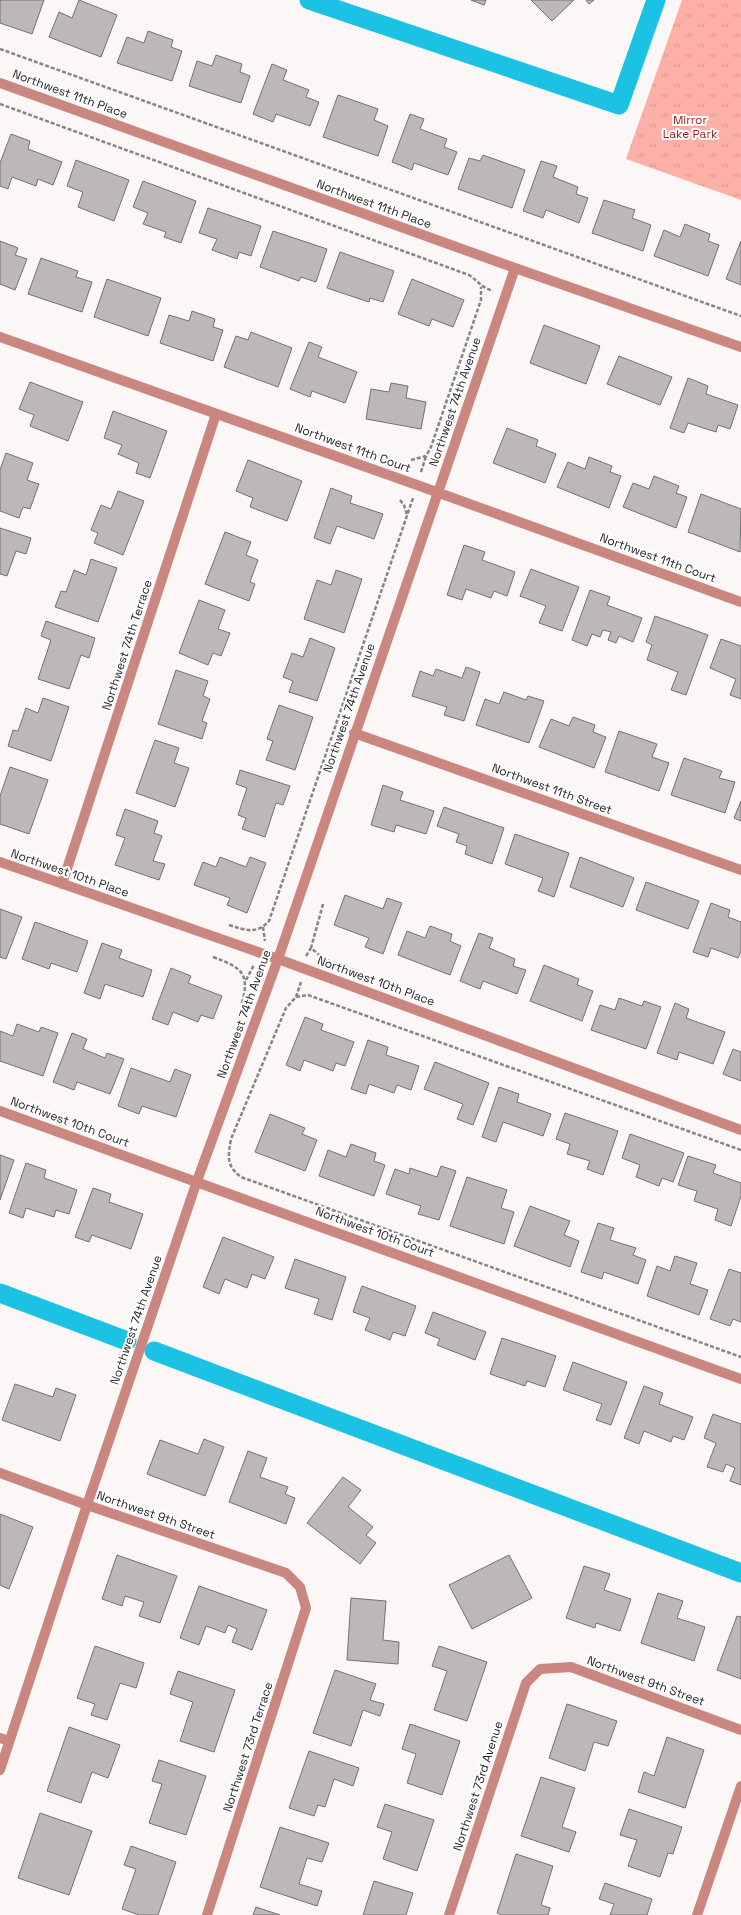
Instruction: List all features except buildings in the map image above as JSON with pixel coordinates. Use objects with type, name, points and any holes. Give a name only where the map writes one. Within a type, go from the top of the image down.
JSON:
[{"type":"street","name":"Northwest 11th Place","points":[[0,83],[515,268],[741,347]]},
{"type":"street","name":"Northwest 74th Avenue","points":[[0,1770],[5,1739],[87,1505],[197,1181],[278,959],[354,733],[515,268]]},
{"type":"street","name":"Northwest 11th Court","points":[[0,337],[438,492],[741,602]]},
{"type":"street","name":"Northwest 74th Terrace","points":[[62,884],[216,414]]},
{"type":"street","name":"Northwest 11th Street","points":[[354,733],[741,870]]},
{"type":"street","name":"Northwest 10th Place","points":[[0,862],[278,959],[741,1130]]},
{"type":"street","name":"Northwest 10th Court","points":[[0,1111],[741,1379]]},
{"type":"street","name":"Northwest 9th Street","points":[[0,1473],[87,1505],[286,1573],[300,1587]]},
{"type":"street","name":"Northwest 73rd Terrace","points":[[208,1915],[306,1608],[300,1587]]},
{"type":"street","name":"Northwest 9th Street","points":[[540,1669],[571,1667],[741,1730]]},
{"type":"street","name":"Northwest 73rd Avenue","points":[[449,1915],[526,1683],[540,1669]]},
{"type":"street","points":[[697,1915],[741,1786]]},
{"type":"path","points":[[0,48],[741,316]]},
{"type":"path","points":[[0,104],[469,275],[481,287],[505,295]]},
{"type":"path","points":[[229,925],[248,931],[255,931],[263,927],[269,921],[426,456],[431,448],[481,300],[481,287]]},
{"type":"path","points":[[411,460],[426,456]]},
{"type":"path","points":[[400,500],[404,505],[407,515]]},
{"type":"path","points":[[323,904],[311,948],[324,959],[356,971]]},
{"type":"path","points":[[213,957],[240,970],[245,980],[245,993],[241,1006]]},
{"type":"path","points":[[741,1150],[308,995],[296,997],[286,1008],[231,1139],[228,1155],[232,1170],[241,1177],[741,1357]]},
{"type":"green space","name":"Mirror Lake Park","points":[[682,0],[741,0],[741,200],[626,159]]},
{"type":"waterway","points":[[309,0],[619,105],[656,0]]},
{"type":"waterway","points":[[0,1293],[127,1341]]},
{"type":"waterway","points":[[154,1351],[741,1573]]}]
